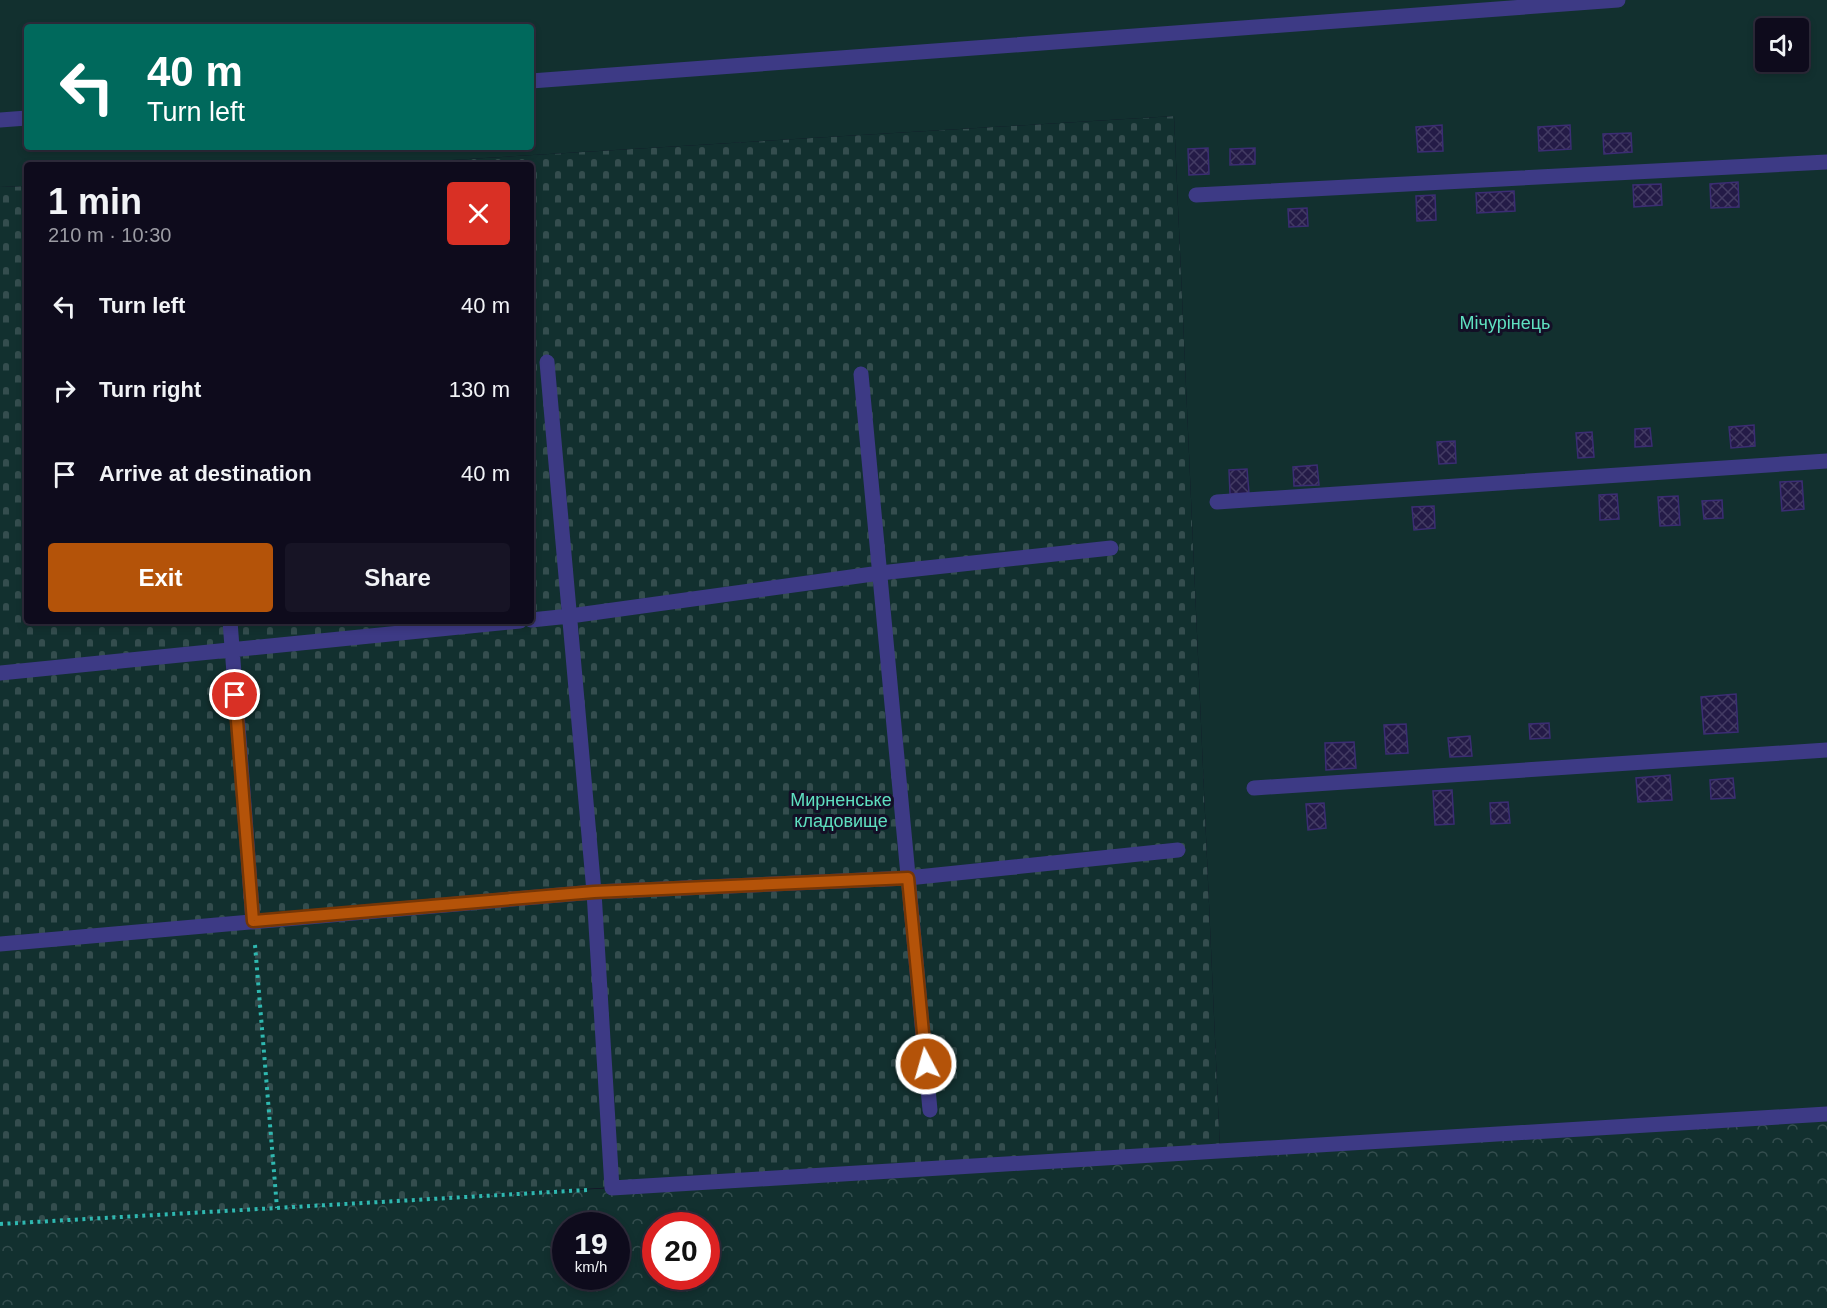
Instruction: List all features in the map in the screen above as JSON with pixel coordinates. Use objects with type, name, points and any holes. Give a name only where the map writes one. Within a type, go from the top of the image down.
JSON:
[{"type":"lane","points":[[534,81],[1618,0]]},
{"type":"lane","points":[[0,120],[24,118]]},
{"type":"lane","points":[[1196,195],[1827,162]]},
{"type":"lane","points":[[547,362],[594,892],[612,1188],[1827,1114]]},
{"type":"lane","points":[[861,374],[930,1110]]},
{"type":"lane","points":[[1217,502],[1827,461]]},
{"type":"lane","points":[[534,620],[880,573],[1111,548]]},
{"type":"lane","points":[[230,624],[253,921]]},
{"type":"lane","points":[[0,673],[490,624]]},
{"type":"lane","points":[[1254,788],[1827,750]]},
{"type":"lane","points":[[0,944],[594,892],[908,878],[1178,850]]},
{"type":"path","points":[[253,921],[277,1208]]},
{"type":"path","points":[[0,1224],[612,1188]]},
{"type":"green space","name":"Мічурінець","points":[[0,0],[1827,0],[1827,1114],[1220,1151],[1174,116],[419,162],[24,162],[24,186],[0,187]]},
{"type":"green space","name":"Мирненське кладовище","points":[[1174,116],[1220,1151],[0,1224],[0,187],[24,186],[24,624],[534,624],[534,162],[419,162]]},
{"type":"green space","points":[[1827,1114],[1827,1308],[0,1308],[0,1224]]},
{"type":"building","points":[[1442,125],[1443,151],[1418,152],[1416,127]]},
{"type":"building","points":[[1570,125],[1571,149],[1539,151],[1538,127]]},
{"type":"building","points":[[1631,133],[1632,152],[1604,154],[1603,134]]},
{"type":"building","points":[[1208,148],[1209,174],[1189,175],[1188,149]]},
{"type":"building","points":[[1255,148],[1255,164],[1230,165],[1230,149]]},
{"type":"building","points":[[1738,182],[1739,207],[1711,208],[1710,184]]},
{"type":"building","points":[[1661,184],[1662,205],[1634,207],[1633,185]]},
{"type":"building","points":[[1514,191],[1515,211],[1477,213],[1476,193]]},
{"type":"building","points":[[1435,195],[1436,220],[1417,221],[1416,196]]},
{"type":"building","points":[[1307,208],[1308,226],[1289,227],[1288,209]]},
{"type":"building","points":[[1754,425],[1755,446],[1731,448],[1729,427]]},
{"type":"building","points":[[1650,428],[1652,446],[1635,447],[1635,429]]},
{"type":"building","points":[[1592,432],[1594,457],[1578,458],[1576,433]]},
{"type":"building","points":[[1455,441],[1456,463],[1439,464],[1437,442]]},
{"type":"building","points":[[1317,465],[1319,485],[1294,486],[1293,467]]},
{"type":"building","points":[[1247,469],[1249,493],[1230,494],[1229,470]]},
{"type":"building","points":[[1802,481],[1804,509],[1782,511],[1780,482]]},
{"type":"building","points":[[1617,494],[1619,519],[1600,520],[1599,495]]},
{"type":"building","points":[[1678,496],[1680,525],[1660,526],[1658,497]]},
{"type":"building","points":[[1722,500],[1723,518],[1704,519],[1702,501]]},
{"type":"building","points":[[1434,506],[1435,528],[1414,530],[1412,507]]},
{"type":"building","points":[[1736,694],[1738,732],[1704,734],[1701,697]]},
{"type":"building","points":[[1549,723],[1550,738],[1530,739],[1529,724]]},
{"type":"building","points":[[1406,724],[1408,753],[1386,754],[1384,725]]},
{"type":"building","points":[[1470,736],[1472,756],[1450,757],[1448,738]]},
{"type":"building","points":[[1354,742],[1356,768],[1326,770],[1325,743]]},
{"type":"building","points":[[1670,775],[1672,800],[1638,802],[1636,778]]},
{"type":"building","points":[[1733,778],[1735,798],[1711,799],[1710,780]]},
{"type":"building","points":[[1452,790],[1454,824],[1435,825],[1433,791]]},
{"type":"building","points":[[1508,802],[1510,823],[1491,824],[1490,803]]},
{"type":"building","points":[[1324,803],[1326,828],[1308,830],[1306,804]]},
{"type":"route","points":[[235,695],[253,921],[594,892],[908,878],[926,1064]]}]
